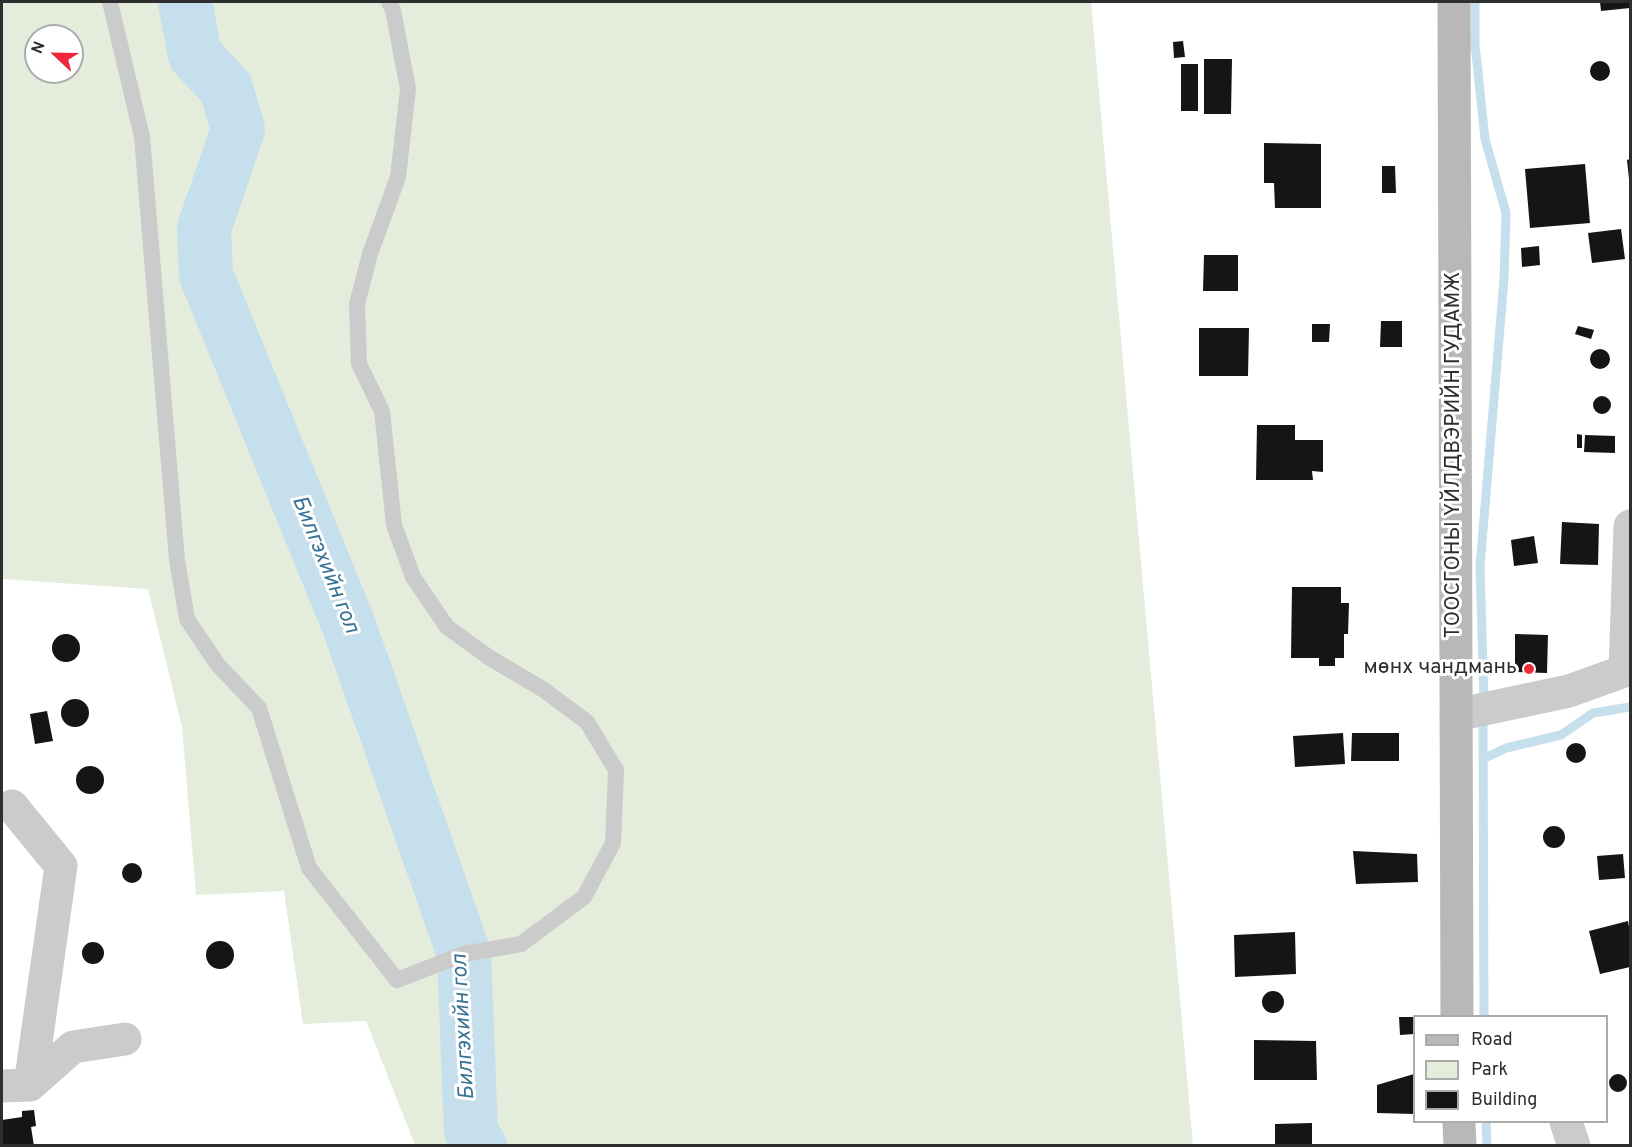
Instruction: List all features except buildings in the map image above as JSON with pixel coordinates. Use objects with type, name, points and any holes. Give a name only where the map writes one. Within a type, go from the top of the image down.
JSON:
[{"type":"main road","name":"ТООСГОНЫ ҮЙЛДВЭРИЙН ГУДАМЖ","points":[[1454,2],[1456,715],[1464,1012]]},
{"type":"main road","points":[[1459,1123],[1460,1146]]},
{"type":"street","points":[[1456,715],[1569,691],[1628,670],[1630,526]]},
{"type":"street","points":[[12,806],[62,866],[16,1086]]},
{"type":"street","points":[[16,1086],[73,1047],[125,1040]]},
{"type":"street","points":[[1566,1123],[1574,1146]]},
{"type":"lane","points":[[110,2],[142,137],[177,560],[187,619],[218,665],[259,708],[309,868],[397,981],[464,954],[521,944],[584,897],[613,843],[616,770],[587,722],[447,627],[413,577],[394,525],[382,411],[359,364],[357,304],[370,254],[398,177],[408,89],[393,10],[389,2]]},
{"type":"green space","points":[[2,2],[1091,2],[1193,1145],[415,1145],[366,1021],[303,1024],[284,891],[196,895],[182,727],[148,589],[2,579]]},
{"type":"waterway","name":"Билгэхийн гол","points":[[185,2],[195,55],[226,88],[238,129],[204,229],[206,275],[349,626],[464,954],[471,1132],[480,1146]]},
{"type":"waterway","points":[[1475,2],[1475,44],[1485,139],[1506,213],[1504,279],[1480,566],[1484,702]]},
{"type":"waterway","points":[[1483,759],[1506,748],[1561,735],[1593,713],[1630,707]]},
{"type":"waterway","points":[[1483,716],[1484,1015]]},
{"type":"waterway","points":[[1486,1123],[1487,1146]]},
{"type":"place","name":"мөнх чандмань","points":[[1529,669]]}]
